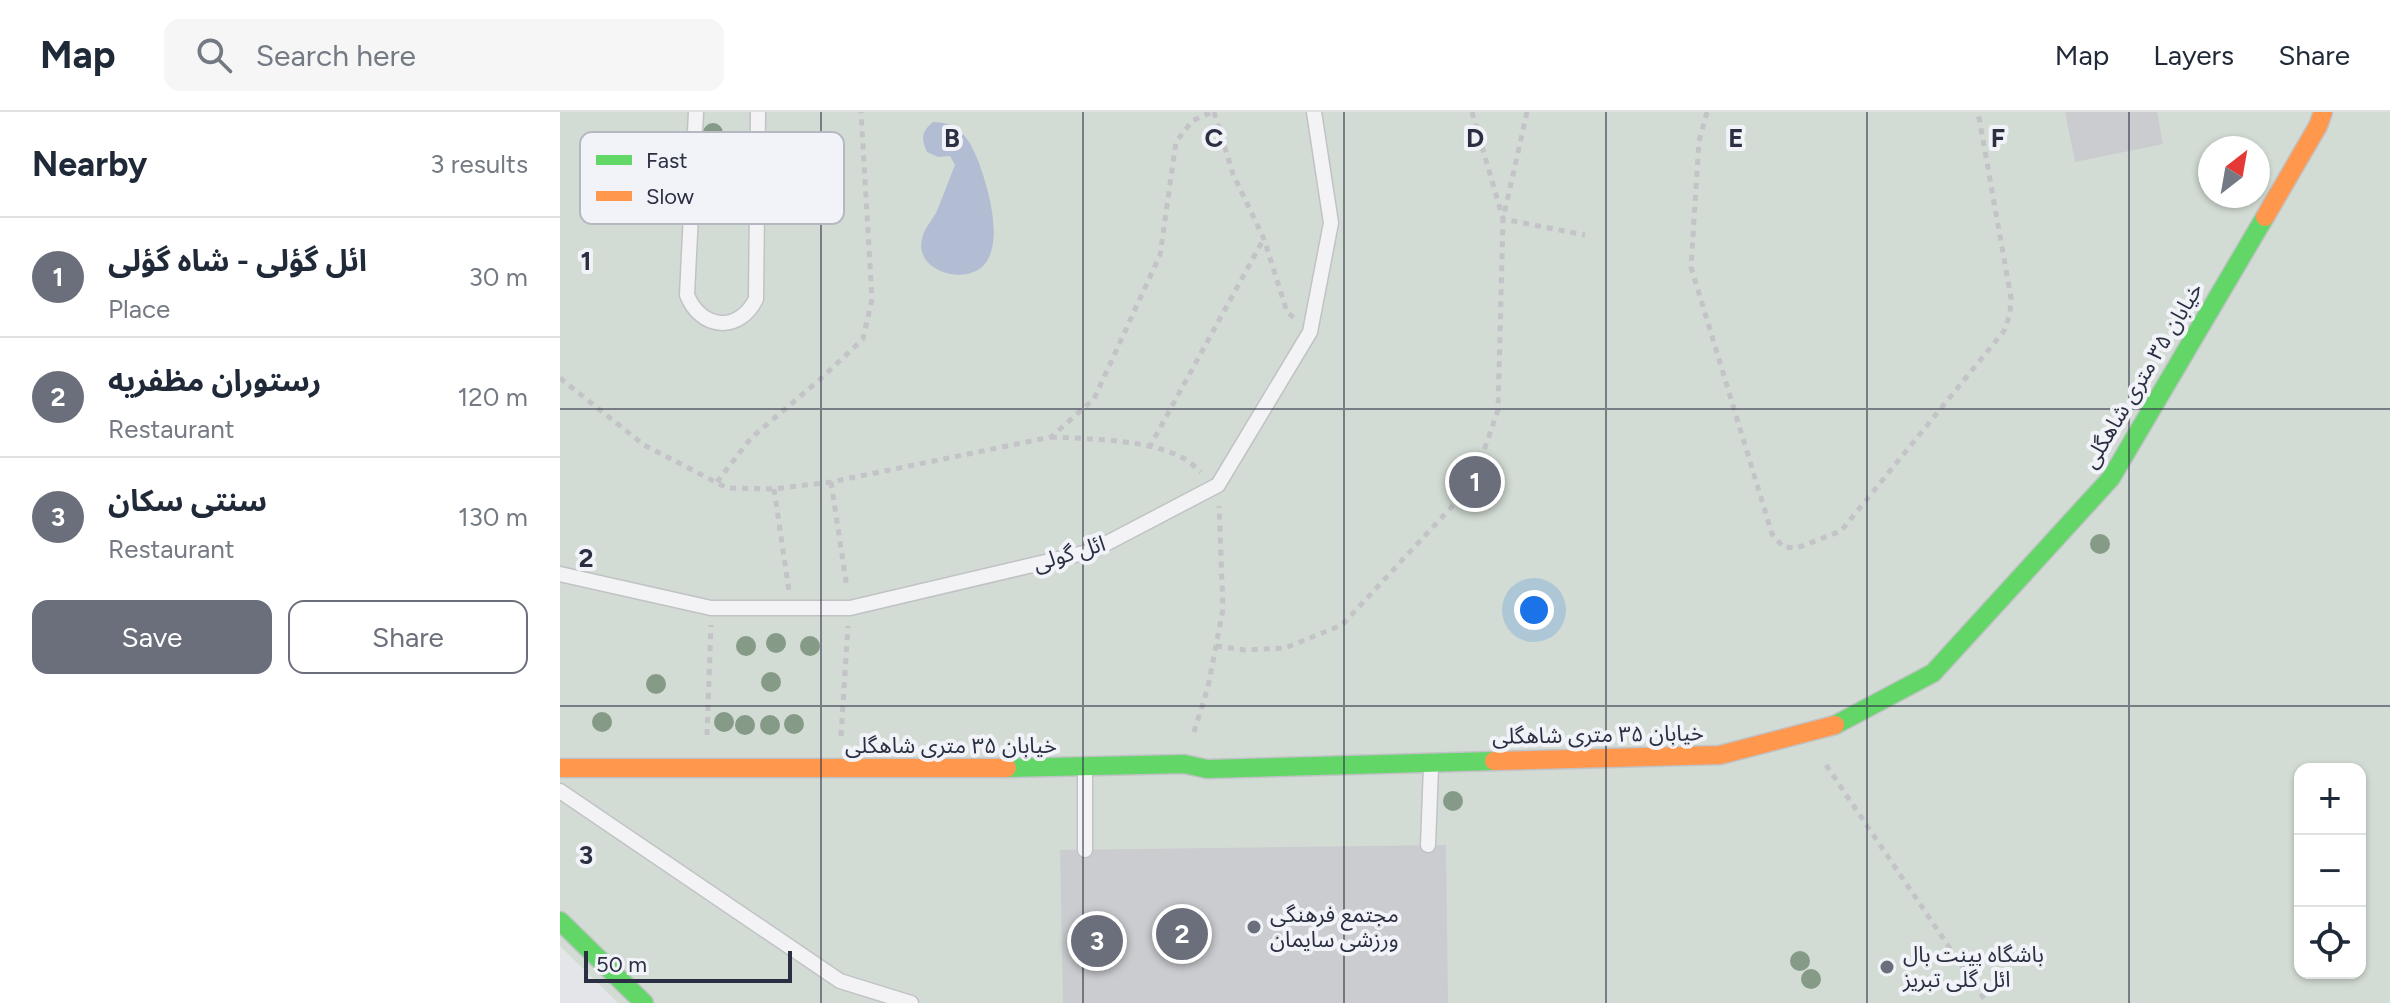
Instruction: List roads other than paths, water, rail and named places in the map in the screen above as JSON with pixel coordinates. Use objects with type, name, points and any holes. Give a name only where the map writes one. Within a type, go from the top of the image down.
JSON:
[{"type":"street","name":"خیابان ۳۵ متری شاهگلی","points":[[560,768],[1085,768],[1184,764],[1207,769],[1720,755],[1830,728],[1933,673],[2111,478],[2310,140],[2323,112]]},
{"type":"street","points":[[560,921],[644,1003]]},
{"type":"lane","points":[[695,132],[696,112]]},
{"type":"lane","points":[[758,112],[758,132]]},
{"type":"lane","name":"ائل گولی","points":[[560,574],[711,608],[850,608],[1092,551],[1218,485],[1310,332],[1331,223],[1314,112]]},
{"type":"lane","points":[[690,224],[687,295],[699,315],[721,323],[743,317],[756,299],[757,224]]},
{"type":"lane","points":[[1428,845],[1431,763]]},
{"type":"lane","points":[[1085,768],[1085,850]]},
{"type":"lane","points":[[560,791],[840,981],[911,1003]]},
{"type":"water","points":[[933,122],[955,128],[970,143],[989,197],[994,227],[990,255],[984,265],[965,274],[943,272],[933,267],[922,250],[923,235],[937,211],[955,165],[950,156],[938,157],[927,152],[923,136]]},
{"type":"place","name":"ائل گؤلی - شاه گؤلی","points":[[1475,482]]},
{"type":"place","name":"مجتمع فرهنگی ورزشی سایمان","points":[[1254,927]]},
{"type":"place","name":"رستوران مظفریه","points":[[1182,934]]},
{"type":"place","name":"سنتی سکان","points":[[1097,941]]},
{"type":"place","name":"باشگاه پینت بال ائل گلی تبریز","points":[[1887,967]]}]
